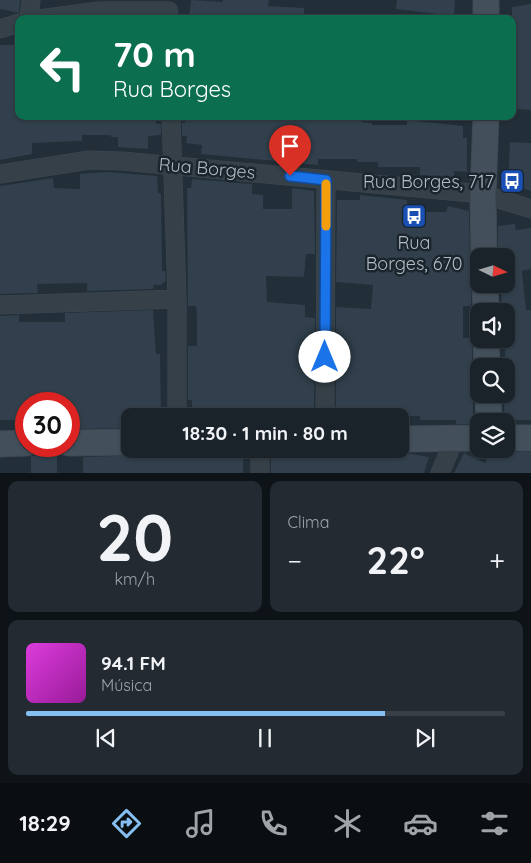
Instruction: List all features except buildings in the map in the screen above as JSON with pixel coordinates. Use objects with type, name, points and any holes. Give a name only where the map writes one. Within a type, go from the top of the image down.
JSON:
[{"type":"street","points":[[29,15],[31,0]]},
{"type":"street","points":[[486,0],[486,15]]},
{"type":"street","points":[[51,15],[78,6],[170,10]]},
{"type":"street","points":[[0,28],[15,25]]},
{"type":"street","points":[[171,120],[177,299],[178,408]]},
{"type":"street","points":[[482,120],[484,248]]},
{"type":"street","name":"Rua Borges","points":[[0,174],[89,160],[172,164],[483,194],[531,209]]},
{"type":"street","points":[[325,408],[326,180]]},
{"type":"street","points":[[0,305],[177,299]]},
{"type":"street","points":[[409,439],[467,438]]},
{"type":"street","points":[[440,473],[467,438]]},
{"type":"street","points":[[515,438],[531,438]]},
{"type":"street","points":[[80,443],[121,442]]},
{"type":"street","points":[[0,444],[15,444]]},
{"type":"street","points":[[260,458],[260,473]]},
{"type":"slow traffic","points":[[326,184],[326,226]]},
{"type":"place","name":"Rua Borges, 717","points":[[512,181]]},
{"type":"place","name":"Rua Borges, 670","points":[[414,216]]},
{"type":"route","points":[[290,176],[326,180],[325,357]]}]
